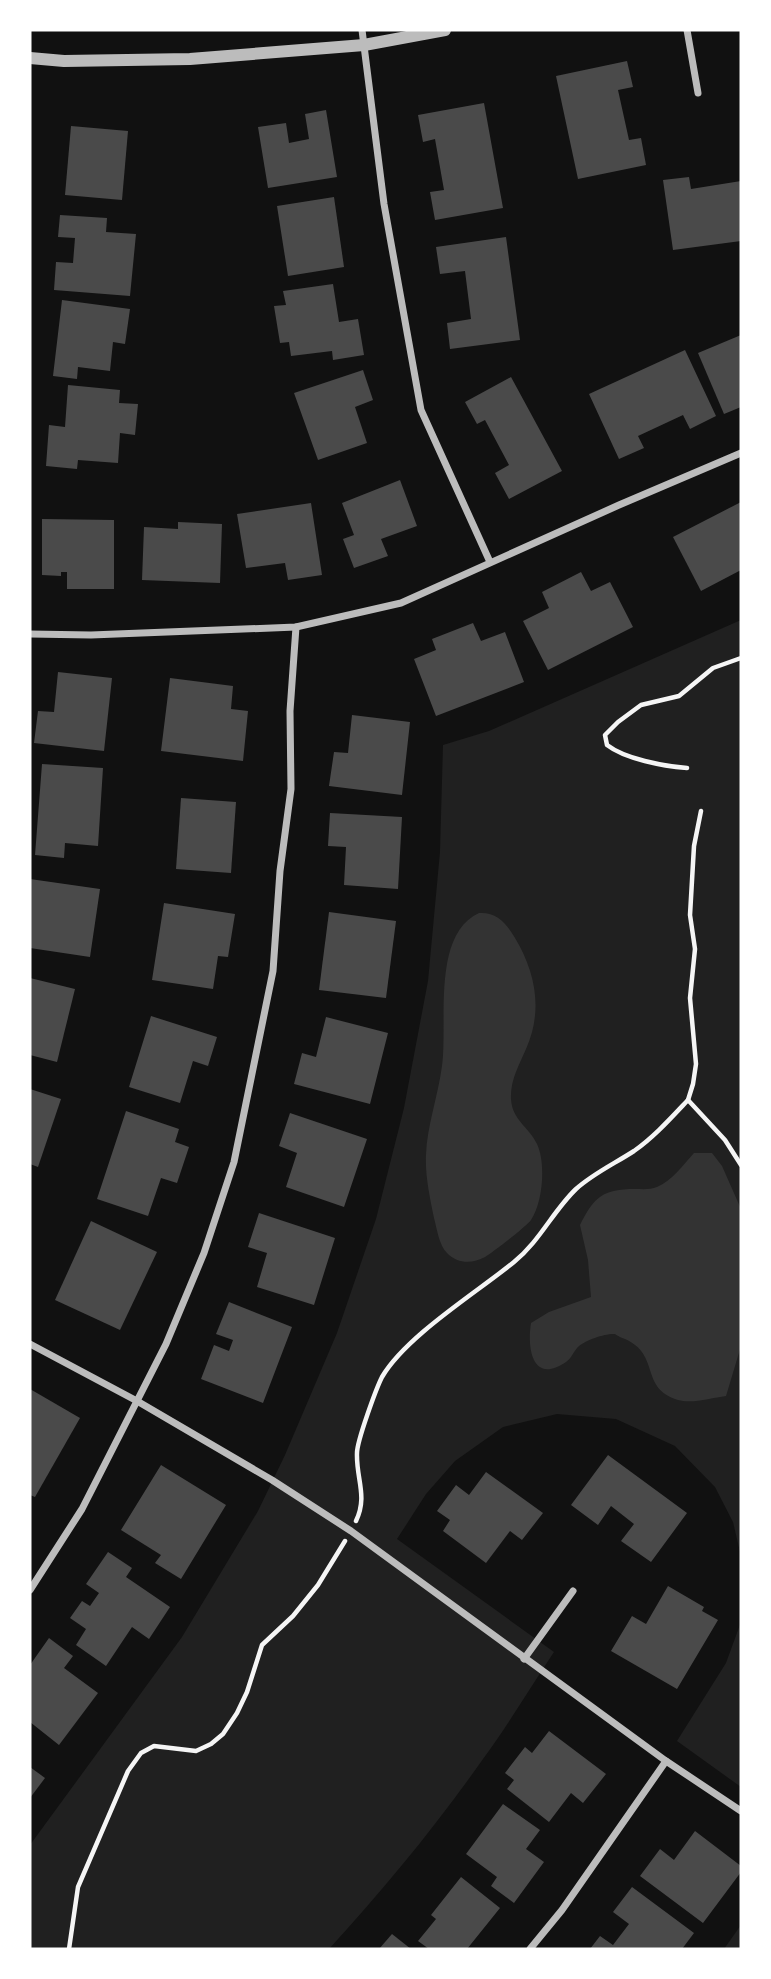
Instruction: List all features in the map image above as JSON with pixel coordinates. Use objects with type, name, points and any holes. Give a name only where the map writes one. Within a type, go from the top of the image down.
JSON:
[{"type":"street","points":[[362,30],[384,204],[421,410],[490,562]]},
{"type":"street","points":[[30,58],[64,61],[190,59],[364,45],[445,30]]},
{"type":"street","points":[[687,30],[698,93]]},
{"type":"street","points":[[30,634],[91,635],[296,627],[401,603],[741,453]]},
{"type":"street","points":[[30,1590],[82,1509],[166,1344],[204,1253],[234,1162],[273,971],[280,871],[291,789],[290,711],[296,627]]},
{"type":"street","points":[[30,1344],[136,1401],[272,1480],[351,1531],[666,1761],[741,1811]]},
{"type":"street","points":[[524,1659],[573,1591]]},
{"type":"street","points":[[530,1949],[562,1910],[666,1761]]},
{"type":"path","points":[[687,768],[618,754],[607,745],[605,735],[641,705],[679,696],[713,668],[741,658]]},
{"type":"path","points":[[69,1949],[78,1887],[128,1771],[141,1753],[154,1746],[195,1751],[211,1744],[223,1734],[247,1692],[262,1645],[293,1616],[318,1585],[351,1531],[361,1509],[363,1494],[357,1472],[357,1449],[382,1378],[406,1348],[479,1287],[515,1262],[537,1241],[567,1198],[590,1177],[635,1150],[671,1119],[688,1100],[694,1084],[696,1064],[690,998],[695,949],[690,915],[694,846],[701,811]]},
{"type":"path","points":[[688,1100],[725,1140],[741,1165]]},
{"type":"shaded area","points":[[741,620],[741,1556],[733,1522],[715,1487],[675,1446],[616,1419],[557,1414],[503,1427],[455,1461],[426,1494],[397,1539],[554,1652],[447,1809],[390,1880],[329,1949],[30,1949],[30,1845],[182,1637],[258,1511],[337,1333],[376,1219],[404,1108],[428,981],[440,852],[443,745],[489,731]]},
{"type":"shaded area","points":[[479,913],[491,914],[508,928],[522,951],[532,978],[536,1006],[534,1021],[513,1079],[511,1099],[514,1112],[534,1138],[540,1152],[542,1182],[531,1220],[485,1257],[465,1262],[451,1257],[440,1241],[428,1187],[426,1155],[442,1066],[448,960],[454,940],[464,924]]},
{"type":"shaded area","points":[[694,1153],[712,1153],[722,1166],[741,1209],[741,1346],[726,1396],[689,1401],[666,1395],[658,1388],[643,1354],[636,1346],[615,1334],[591,1339],[582,1344],[568,1360],[555,1368],[546,1369],[539,1366],[531,1352],[531,1323],[549,1312],[591,1297],[588,1260],[580,1225],[595,1201],[607,1193],[624,1189],[652,1189],[668,1181]]},
{"type":"shaded area","points":[[741,1622],[741,1787],[677,1741],[726,1663]]},
{"type":"shaded area","points":[[741,1925],[741,1949],[724,1949]]},
{"type":"building","points":[[627,61],[633,87],[618,90],[629,140],[641,138],[646,165],[578,179],[556,76]]},
{"type":"building","points":[[484,103],[503,208],[435,220],[430,192],[444,190],[435,139],[423,142],[418,115]]},
{"type":"building","points":[[326,110],[337,177],[268,188],[258,127],[286,123],[289,143],[309,139],[305,114]]},
{"type":"building","points":[[71,126],[128,131],[122,200],[65,195]]},
{"type":"building","points":[[689,177],[691,189],[741,181],[741,241],[673,250],[663,180]]},
{"type":"building","points":[[334,197],[344,267],[288,276],[277,206]]},
{"type":"building","points":[[60,215],[107,218],[106,232],[136,234],[130,296],[54,290],[56,262],[73,263],[75,238],[58,237]]},
{"type":"building","points":[[506,237],[520,340],[450,349],[447,323],[471,319],[465,271],[440,274],[436,247]]},
{"type":"building","points":[[333,284],[339,322],[358,319],[364,355],[333,360],[332,351],[291,356],[289,342],[280,343],[274,306],[286,305],[283,291]]},
{"type":"building","points":[[62,300],[130,309],[125,344],[113,342],[110,371],[78,367],[77,379],[53,376]]},
{"type":"building","points":[[741,335],[741,407],[724,414],[698,353]]},
{"type":"building","points":[[685,350],[716,416],[690,429],[683,415],[638,436],[644,448],[619,459],[589,394]]},
{"type":"building","points":[[363,370],[373,400],[355,407],[367,443],[318,460],[294,393]]},
{"type":"building","points":[[511,377],[562,471],[509,499],[495,473],[509,465],[485,420],[477,424],[465,402]]},
{"type":"building","points":[[68,385],[120,390],[119,403],[138,404],[135,435],[120,433],[118,463],[78,460],[77,469],[46,466],[49,425],[65,427]]},
{"type":"building","points":[[400,480],[417,526],[381,539],[388,556],[354,568],[343,539],[354,535],[342,503]]},
{"type":"building","points":[[741,502],[741,570],[701,591],[673,537]]},
{"type":"building","points":[[311,503],[322,575],[288,580],[285,563],[246,568],[237,514]]},
{"type":"building","points":[[42,519],[114,520],[114,589],[67,589],[67,572],[61,572],[61,576],[42,575]]},
{"type":"building","points":[[178,522],[222,524],[220,583],[142,580],[144,527],[178,529]]},
{"type":"building","points":[[581,572],[591,591],[610,582],[633,627],[548,670],[523,621],[549,608],[542,592]]},
{"type":"building","points":[[473,623],[481,641],[505,632],[524,682],[436,716],[414,659],[436,650],[432,639]]},
{"type":"building","points":[[58,672],[112,678],[104,751],[34,743],[38,711],[54,712]]},
{"type":"building","points":[[170,678],[233,686],[231,709],[248,711],[243,761],[161,751]]},
{"type":"building","points":[[352,715],[410,722],[402,795],[329,786],[334,752],[348,753]]},
{"type":"building","points":[[42,764],[103,768],[98,846],[65,843],[64,858],[35,855]]},
{"type":"building","points":[[181,798],[236,802],[231,873],[176,869]]},
{"type":"building","points":[[330,813],[402,817],[398,889],[344,885],[346,847],[328,846]]},
{"type":"building","points":[[30,879],[100,889],[90,957],[30,948]]},
{"type":"building","points":[[164,903],[235,914],[228,957],[218,956],[213,989],[152,980]]},
{"type":"building","points":[[329,912],[396,921],[386,998],[319,990]]},
{"type":"building","points":[[30,978],[75,989],[57,1062],[30,1055]]},
{"type":"building","points":[[151,1016],[217,1037],[208,1066],[193,1061],[180,1103],[129,1087]]},
{"type":"building","points":[[326,1017],[388,1033],[370,1104],[294,1084],[302,1053],[316,1057]]},
{"type":"building","points":[[30,1089],[61,1099],[38,1167],[30,1164]]},
{"type":"building","points":[[126,1111],[179,1129],[175,1142],[189,1147],[177,1183],[161,1178],[148,1216],[97,1199]]},
{"type":"building","points":[[290,1113],[367,1139],[344,1207],[286,1187],[297,1153],[279,1146]]},
{"type":"building","points":[[259,1213],[335,1238],[314,1305],[257,1287],[267,1253],[248,1247]]},
{"type":"building","points":[[91,1221],[157,1252],[120,1330],[55,1300]]},
{"type":"building","points":[[229,1302],[292,1327],[263,1403],[201,1379],[214,1345],[229,1351],[233,1340],[216,1334]]},
{"type":"building","points":[[30,1389],[80,1418],[35,1497],[30,1495]]},
{"type":"building","points":[[608,1455],[687,1513],[651,1562],[621,1541],[634,1524],[611,1506],[598,1525],[571,1505]]},
{"type":"building","points":[[161,1465],[226,1505],[181,1579],[155,1563],[161,1555],[121,1530]]},
{"type":"building","points":[[486,1472],[543,1513],[522,1540],[510,1531],[486,1563],[443,1531],[450,1520],[437,1511],[456,1485],[469,1495]]},
{"type":"building","points":[[108,1552],[132,1568],[126,1577],[170,1607],[149,1639],[132,1627],[106,1666],[76,1645],[86,1629],[70,1618],[82,1601],[90,1606],[99,1593],[86,1584]]},
{"type":"building","points":[[668,1586],[704,1607],[702,1611],[718,1620],[677,1689],[611,1651],[632,1616],[646,1624]]},
{"type":"building","points":[[49,1638],[73,1656],[64,1668],[98,1693],[59,1745],[30,1722],[30,1665]]},
{"type":"building","points":[[549,1731],[606,1774],[583,1803],[571,1793],[549,1822],[507,1789],[514,1780],[505,1773],[525,1747],[532,1753]]},
{"type":"building","points":[[30,1767],[45,1778],[30,1798]]},
{"type":"building","points":[[503,1804],[540,1830],[526,1849],[544,1862],[514,1903],[491,1886],[497,1877],[466,1854]]},
{"type":"building","points":[[695,1831],[741,1866],[741,1872],[703,1923],[640,1876],[660,1849],[674,1860]]},
{"type":"building","points":[[461,1877],[500,1908],[467,1949],[429,1949],[418,1941],[436,1919],[431,1915]]},
{"type":"building","points":[[632,1887],[694,1933],[682,1949],[590,1949],[600,1936],[613,1945],[629,1924],[613,1912]]},
{"type":"building","points":[[392,1934],[411,1949],[379,1949]]}]
